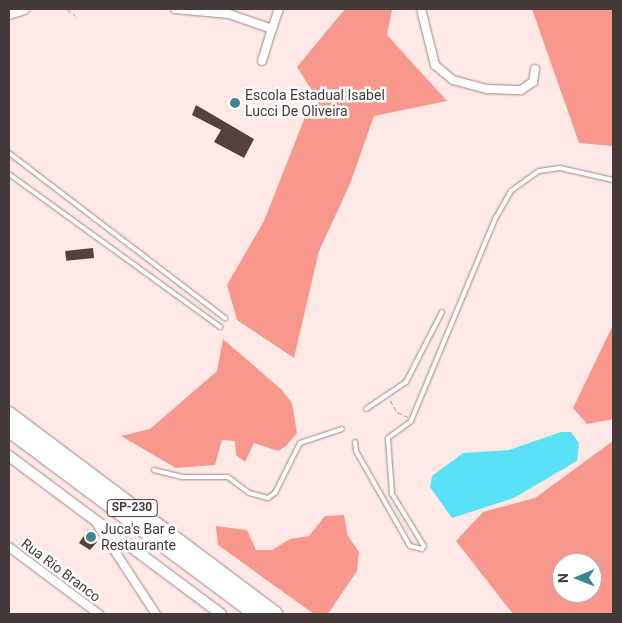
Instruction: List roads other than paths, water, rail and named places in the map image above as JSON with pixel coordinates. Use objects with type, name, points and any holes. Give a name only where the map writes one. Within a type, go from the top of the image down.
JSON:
[{"type":"highway","name":"SP-230","points":[[9,414],[275,614]]},
{"type":"highway","name":"SP-230","points":[[9,430],[256,614]]},
{"type":"street","points":[[9,14],[24,9]]},
{"type":"street","points":[[175,9],[215,10],[272,29]]},
{"type":"street","points":[[262,62],[279,9]]},
{"type":"street","points":[[421,9],[435,65],[453,80],[488,89],[521,90],[533,82],[535,69]]},
{"type":"street","points":[[9,456],[221,614]]},
{"type":"street","points":[[95,520],[156,614]]},
{"type":"street","name":"Rua Rio Branco","points":[[9,547],[99,614]]},
{"type":"lane","points":[[9,153],[225,318]]},
{"type":"lane","points":[[355,442],[356,451],[410,546],[419,551],[424,546],[392,494],[388,463],[388,438],[413,417],[495,219],[511,192],[539,171],[560,168],[613,180]]},
{"type":"lane","points":[[9,174],[220,327]]},
{"type":"lane","points":[[366,409],[406,382],[442,312]]},
{"type":"lane","points":[[154,470],[183,477],[228,478],[249,493],[268,498],[276,492],[300,443],[342,428]]},
{"type":"water","points":[[561,432],[571,432],[579,443],[577,461],[514,498],[452,518],[430,487],[432,476],[463,453],[509,450]]},
{"type":"place","name":"Escola Estadual Isabel Lucci De Oliveira","points":[[235,103]]},
{"type":"place","name":"Juca's Bar e Restaurante","points":[[91,537]]}]
